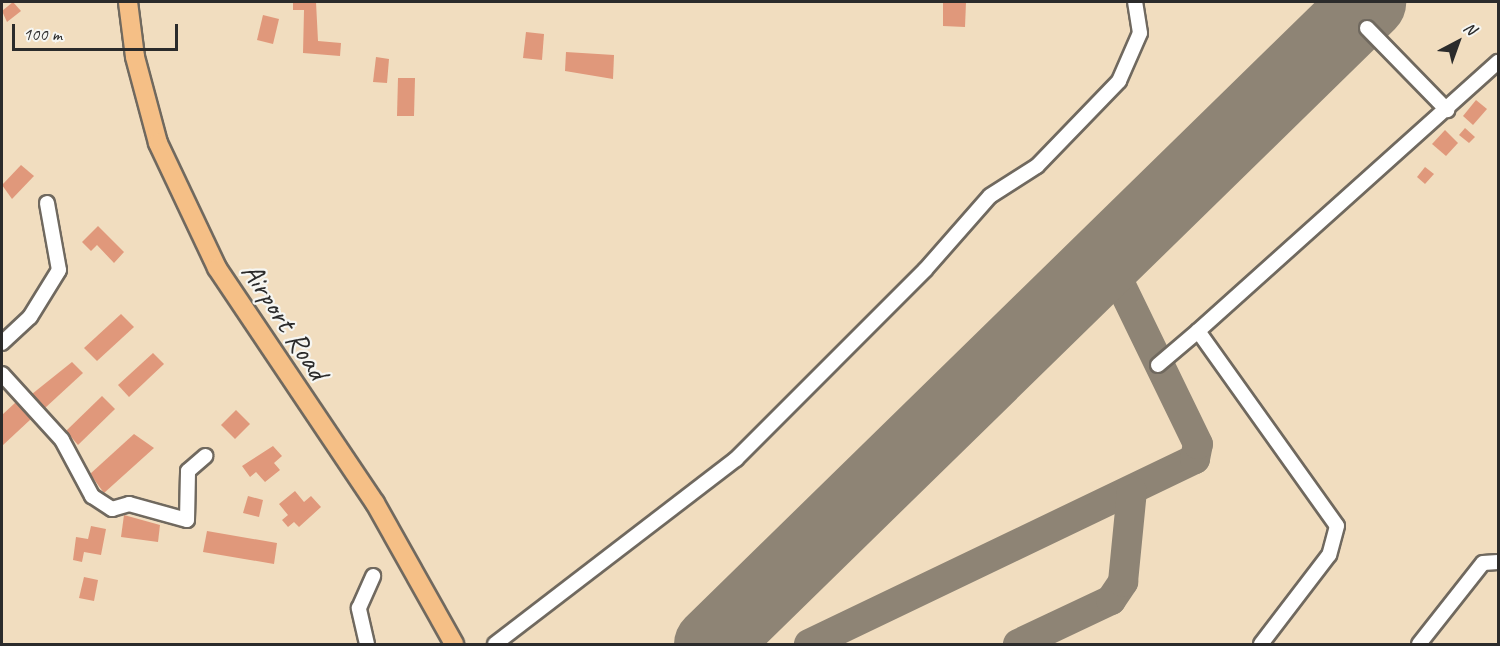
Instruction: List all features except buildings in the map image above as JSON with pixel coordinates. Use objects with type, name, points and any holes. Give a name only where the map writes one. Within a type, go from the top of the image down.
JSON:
[{"type":"main road","name":"Airport Road","points":[[128,2],[135,57],[158,143],[217,268],[375,503],[454,645]]},
{"type":"lane","points":[[495,645],[736,459],[925,270],[990,196],[1036,166],[1119,81],[1140,33],[1136,2]]},
{"type":"lane","points":[[1367,28],[1447,110]]},
{"type":"lane","points":[[1158,365],[1447,110],[1498,62]]},
{"type":"lane","points":[[2,343],[30,317],[59,270],[47,202]]},
{"type":"lane","points":[[1198,331],[1337,526],[1329,555],[1261,645]]},
{"type":"lane","points":[[2,374],[62,440],[92,495],[112,509],[129,504],[188,520],[188,471],[205,456]]},
{"type":"lane","points":[[1419,645],[1483,563],[1498,562]]},
{"type":"lane","points":[[367,645],[359,608],[373,576]]},
{"type":"taxiway","points":[[809,644],[1195,459],[1198,444],[1107,257]]},
{"type":"taxiway","points":[[1018,644],[1111,600],[1123,582],[1132,491]]},
{"type":"runway","points":[[711,644],[1368,2]]}]
